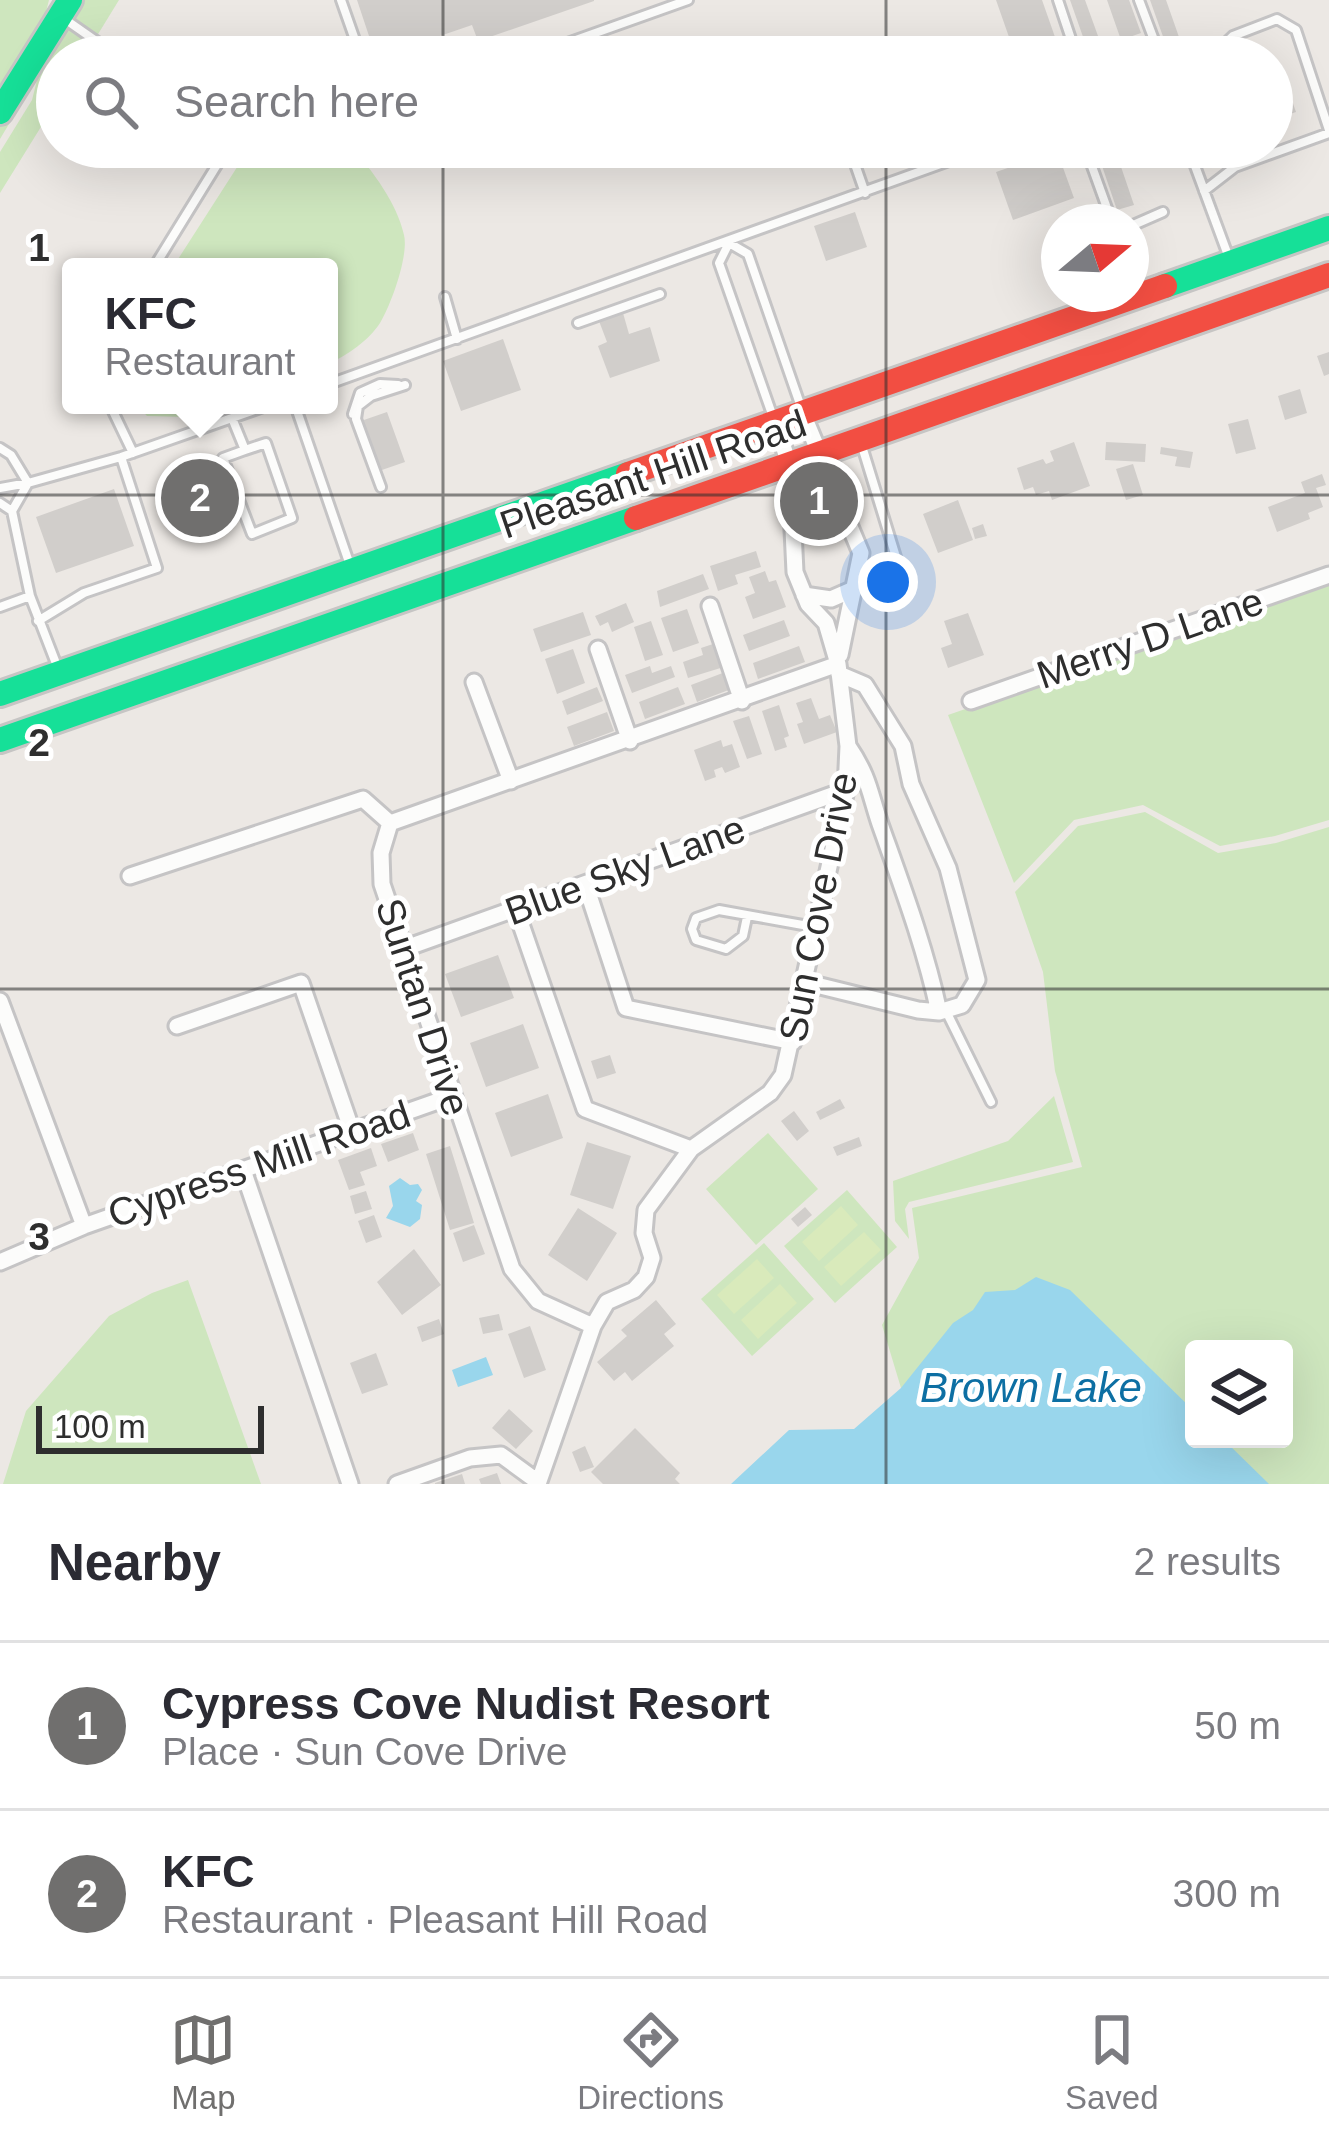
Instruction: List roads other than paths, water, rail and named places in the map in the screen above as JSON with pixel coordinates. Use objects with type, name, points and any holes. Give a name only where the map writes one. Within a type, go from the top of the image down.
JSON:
[{"type":"main road","points":[[48,36],[65,8]]},
{"type":"main road","points":[[0,112],[36,54]]},
{"type":"main road","name":"Pleasant Hill Road","points":[[0,694],[1329,228]]},
{"type":"main road","name":"Pleasant Hill Road","points":[[0,740],[1329,275]]},
{"type":"street","name":"Sun Cove Drive","points":[[803,414],[862,553],[839,669]]},
{"type":"street","name":"Sun Cove Drive","points":[[538,1483],[593,1326],[607,1302],[634,1290],[646,1277],[652,1258],[644,1233],[646,1210],[691,1149],[770,1093],[783,1075],[793,1042],[846,790],[848,746],[839,669],[826,623],[804,596],[791,549],[790,467],[776,424]]},
{"type":"street","name":"Merry D Lane","points":[[971,701],[1329,575]]},
{"type":"street","points":[[804,596],[831,599],[854,589]]},
{"type":"street","points":[[710,606],[742,700]]},
{"type":"street","points":[[598,649],[630,741]]},
{"type":"street","points":[[130,876],[363,799],[390,823],[839,669],[865,686],[903,746],[911,784],[948,868],[977,980],[962,1005],[942,1011],[804,982]]},
{"type":"street","points":[[474,682],[511,781]]},
{"type":"street","points":[[848,746],[868,774],[942,1011]]},
{"type":"street","name":"Blue Sky Lane","points":[[403,949],[846,790]]},
{"type":"street","name":"Suntan Drive","points":[[390,823],[381,854],[382,884],[512,1269],[538,1301],[593,1326]]},
{"type":"street","points":[[586,886],[626,1008],[793,1042]]},
{"type":"street","points":[[516,910],[585,1109],[691,1149]]},
{"type":"street","points":[[177,1026],[302,982],[352,1131]]},
{"type":"street","points":[[0,1001],[84,1226]]},
{"type":"street","name":"Cypress Mill Road","points":[[0,1262],[84,1226],[452,1096]]},
{"type":"street","points":[[243,1170],[350,1484]]},
{"type":"street","points":[[397,1484],[470,1458],[501,1455],[538,1483]]},
{"type":"lane","points":[[341,0],[354,36]]},
{"type":"lane","points":[[587,36],[688,0]]},
{"type":"lane","points":[[1058,0],[1070,36]]},
{"type":"lane","points":[[1139,0],[1152,36]]},
{"type":"lane","points":[[65,8],[96,36]]},
{"type":"lane","points":[[1232,36],[1277,20],[1296,30],[1329,131],[1293,145]]},
{"type":"lane","points":[[160,258],[215,168]]},
{"type":"lane","points":[[856,168],[865,193]]},
{"type":"lane","points":[[338,381],[932,168]]},
{"type":"lane","points":[[1093,168],[1106,204]]},
{"type":"lane","points":[[1196,168],[1231,263]]},
{"type":"lane","points":[[1204,191],[1234,168]]},
{"type":"lane","points":[[1149,218],[1163,212]]},
{"type":"lane","points":[[729,243],[748,254],[803,414]]},
{"type":"lane","points":[[729,243],[719,263],[776,424]]},
{"type":"lane","points":[[578,323],[660,294]]},
{"type":"lane","points":[[445,297],[457,339]]},
{"type":"lane","points":[[381,488],[356,419],[358,406],[371,396],[405,385]]},
{"type":"lane","points":[[114,414],[133,453]]},
{"type":"lane","points":[[0,488],[121,457],[243,414]]},
{"type":"lane","points":[[298,414],[352,572]]},
{"type":"lane","points":[[232,418],[244,450]]},
{"type":"lane","points":[[860,442],[900,570]]},
{"type":"lane","points":[[266,443],[292,518],[252,534],[223,458],[244,450],[266,443]]},
{"type":"lane","points":[[0,448],[11,455],[28,483]]},
{"type":"lane","points":[[38,621],[84,593],[157,568],[121,457]]},
{"type":"lane","points":[[28,483],[12,511],[30,596],[60,673]]},
{"type":"lane","points":[[0,503],[12,511]]},
{"type":"lane","points":[[0,607],[30,596]]},
{"type":"lane","points":[[747,916],[743,936],[726,950],[696,940],[692,929],[696,918],[719,910],[814,928]]},
{"type":"lane","points":[[942,1011],[991,1102]]},
{"type":"water","points":[[400,1178],[422,1190],[416,1201],[422,1205],[420,1219],[410,1227],[386,1218],[393,1206],[389,1186]]},
{"type":"water","name":"Brown Lake","points":[[1036,1277],[1070,1290],[1185,1402],[1185,1448],[1232,1448],[1269,1484],[731,1484],[789,1430],[854,1429],[901,1388],[953,1323],[973,1310],[985,1292],[1015,1290]]},
{"type":"water","points":[[486,1357],[493,1375],[458,1387],[452,1370]]},
{"type":"place","name":"KFC","points":[[200,498]]},
{"type":"place","name":"Cypress Cove Nudist Resort","points":[[819,501]]}]
